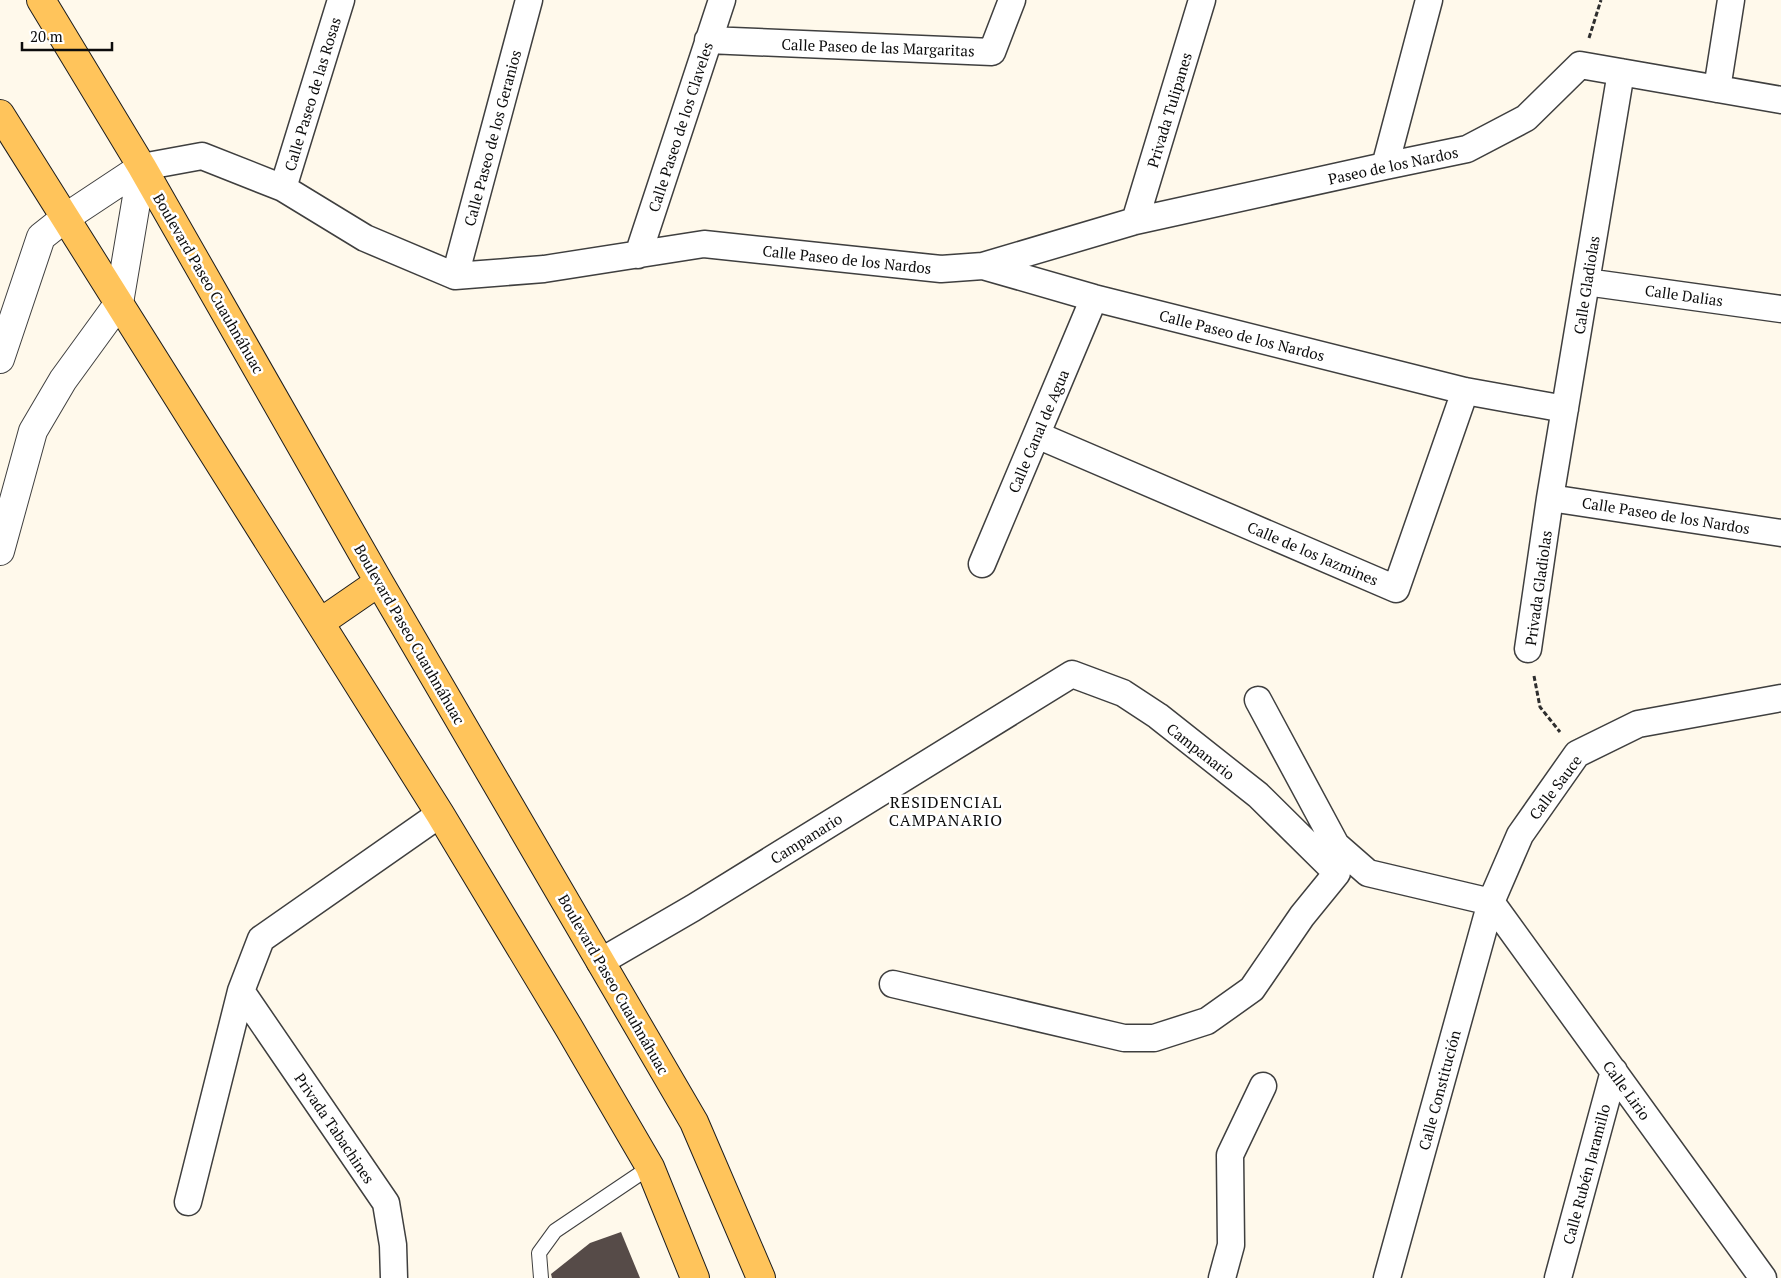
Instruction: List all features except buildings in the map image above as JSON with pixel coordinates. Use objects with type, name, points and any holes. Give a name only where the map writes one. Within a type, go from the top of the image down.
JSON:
[{"type":"main road","name":"Boulevard Paseo Cuauhnáhuac","points":[[41,0],[142,167],[379,582],[694,1122],[761,1278]]},
{"type":"main road","points":[[0,114],[440,814],[650,1168],[695,1278]]},
{"type":"main road","points":[[321,622],[379,582]]},
{"type":"street","name":"Calle Paseo de las Rosas","points":[[283,188],[341,0]]},
{"type":"street","name":"Calle Paseo de los Geranios","points":[[455,276],[529,0]]},
{"type":"street","name":"Calle Paseo de los Claveles","points":[[638,255],[722,0]]},
{"type":"street","name":"Calle Paseo de las Margaritas","points":[[708,40],[992,52],[1012,0]]},
{"type":"street","name":"Privada Tulipanes","points":[[1135,221],[1202,0]]},
{"type":"street","points":[[1385,166],[1429,0]]},
{"type":"street","points":[[1718,89],[1731,0]]},
{"type":"street","points":[[1580,65],[1781,100]]},
{"type":"street","name":"Paseo de los Nardos","points":[[983,266],[1135,221],[1467,149],[1526,118],[1580,65]]},
{"type":"street","name":"Calle Gladiolas","points":[[1550,498],[1621,72]]},
{"type":"street","name":"Calle Paseo de los Nardos","points":[[142,167],[202,156],[283,188],[365,238],[455,276],[544,269],[704,244],[941,269],[983,266],[1094,298],[1465,390],[1565,409]]},
{"type":"street","points":[[0,359],[41,236],[142,167]]},
{"type":"street","points":[[0,551],[33,431],[63,380],[119,303],[142,167]]},
{"type":"street","name":"Calle Dalias","points":[[1586,282],[1781,309]]},
{"type":"street","name":"Calle Canal de Agua","points":[[982,564],[1094,298]]},
{"type":"street","name":"Calle de los Jazmines","points":[[1037,435],[1396,589],[1465,390]]},
{"type":"street","name":"Calle Paseo de los Nardos","points":[[1550,498],[1781,533]]},
{"type":"street","name":"Privada Gladiolas","points":[[1528,648],[1550,498]]},
{"type":"street","name":"Campanario","points":[[600,962],[1072,674],[1123,693],[1158,716],[1258,795],[1337,873],[1302,916],[1252,989],[1208,1021],[1154,1038],[1124,1038],[893,984]]},
{"type":"street","name":"Calle Sauce","points":[[1491,902],[1520,835],[1577,754],[1638,724],[1781,698]]},
{"type":"street","points":[[1258,700],[1336,845],[1368,873],[1491,902]]},
{"type":"street","points":[[188,1202],[241,991],[262,939],[440,814]]},
{"type":"street","name":"Calle Lirio","points":[[1491,902],[1763,1278]]},
{"type":"street","name":"Calle Constitución","points":[[1387,1278],[1491,902]]},
{"type":"street","name":"Privada Tabachines","points":[[241,991],[386,1203],[392,1245],[394,1278]]},
{"type":"street","name":"Calle Rubén Jaramillo","points":[[1558,1278],[1614,1071]]},
{"type":"street","points":[[1222,1278],[1231,1245],[1230,1155],[1263,1086]]},
{"type":"lane","points":[[541,1278],[539,1253],[555,1231],[650,1168]]},
{"type":"path","points":[[1580,65],[1601,0]]},
{"type":"path","name":"Privada Gladiolas","points":[[1528,648],[1540,708],[1577,754]]},
{"type":"district","name":"RESIDENCIAL CAMPANARIO","points":[[946,811]]}]
